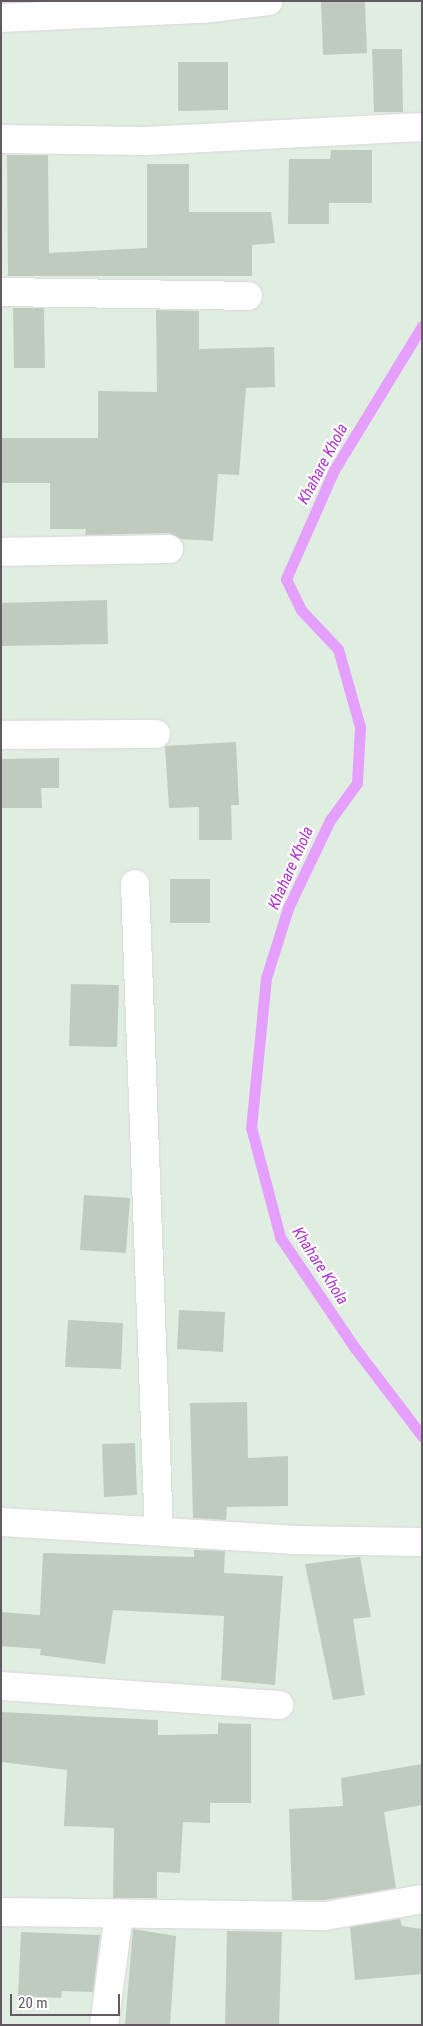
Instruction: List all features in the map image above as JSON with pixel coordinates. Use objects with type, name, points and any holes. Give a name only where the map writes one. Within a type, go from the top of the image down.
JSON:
[{"type":"street","points":[[1,18],[183,10],[269,1]]},
{"type":"street","points":[[1,139],[145,141],[422,126]]},
{"type":"street","points":[[1,292],[248,296]]},
{"type":"street","points":[[1,552],[170,549]]},
{"type":"street","points":[[1,735],[156,734]]},
{"type":"street","points":[[136,884],[159,1531]]},
{"type":"street","points":[[1,1522],[422,1542]]},
{"type":"street","points":[[1,1686],[279,1705]]},
{"type":"street","points":[[1,1912],[325,1916],[422,1899]]},
{"type":"street","points":[[104,2025],[119,1914]]},
{"type":"building","points":[[321,1],[365,1],[367,53],[323,55]]},
{"type":"building","points":[[372,49],[402,49],[403,112],[374,112]]},
{"type":"building","points":[[178,62],[228,62],[228,110],[178,111]]},
{"type":"building","points":[[331,150],[372,150],[372,203],[329,203],[329,224],[288,224],[289,159],[330,159]]},
{"type":"building","points":[[7,155],[48,155],[49,253],[147,248],[147,164],[189,164],[189,212],[271,212],[275,243],[252,245],[252,276],[8,276]]},
{"type":"building","points":[[13,308],[44,308],[45,368],[14,368]]},
{"type":"building","points":[[156,310],[199,311],[199,349],[274,347],[275,387],[246,388],[239,475],[218,474],[213,541],[181,539],[169,533],[85,535],[86,529],[50,529],[50,483],[1,483],[1,438],[98,438],[98,391],[157,392]]},
{"type":"building","points":[[107,600],[108,644],[1,646],[1,603]]},
{"type":"building","points":[[236,742],[239,805],[231,805],[232,840],[199,840],[199,807],[169,808],[165,746]]},
{"type":"building","points":[[59,758],[59,788],[41,788],[42,808],[1,808],[1,759]]},
{"type":"building","points":[[170,879],[210,879],[210,923],[170,923]]},
{"type":"building","points":[[71,984],[119,985],[117,1047],[69,1046]]},
{"type":"building","points":[[84,1195],[130,1198],[126,1253],[80,1250]]},
{"type":"building","points":[[179,1310],[225,1312],[223,1352],[177,1349]]},
{"type":"building","points":[[68,1320],[123,1323],[121,1369],[65,1367]]},
{"type":"building","points":[[247,1402],[248,1458],[288,1456],[288,1506],[227,1507],[226,1520],[193,1518],[190,1403]]},
{"type":"building","points":[[135,1443],[137,1495],[104,1497],[102,1444]]},
{"type":"building","points":[[194,1550],[225,1551],[224,1573],[283,1576],[275,1685],[221,1680],[224,1616],[113,1610],[105,1664],[40,1655],[41,1649],[1,1646],[1,1612],[40,1615],[43,1553],[194,1557]]},
{"type":"building","points":[[360,1557],[371,1617],[353,1619],[365,1695],[333,1700],[305,1564]]},
{"type":"building","points":[[1,1712],[158,1720],[158,1735],[218,1734],[218,1723],[251,1724],[251,1803],[210,1803],[210,1823],[183,1822],[180,1873],[157,1872],[157,1898],[113,1898],[114,1828],[64,1826],[67,1770],[1,1762]]},
{"type":"building","points":[[422,1764],[422,1805],[384,1812],[396,1888],[324,1900],[292,1900],[289,1809],[343,1806],[341,1778]]},
{"type":"building","points":[[400,1919],[402,1926],[422,1929],[422,1974],[355,1980],[350,1927]]},
{"type":"building","points":[[133,1929],[176,1936],[170,2025],[125,2025]]},
{"type":"building","points":[[227,1931],[282,1932],[279,2025],[225,2025]]},
{"type":"building","points":[[21,1932],[100,1935],[93,1992],[62,1991],[61,1998],[18,1996]]},
{"type":"waterway","name":"Khahare Khola","points":[[422,326],[334,470],[286,579],[301,610],[338,649],[360,727],[357,783],[330,820],[288,908],[266,978],[251,1127],[280,1237],[355,1348],[422,1436]]}]
